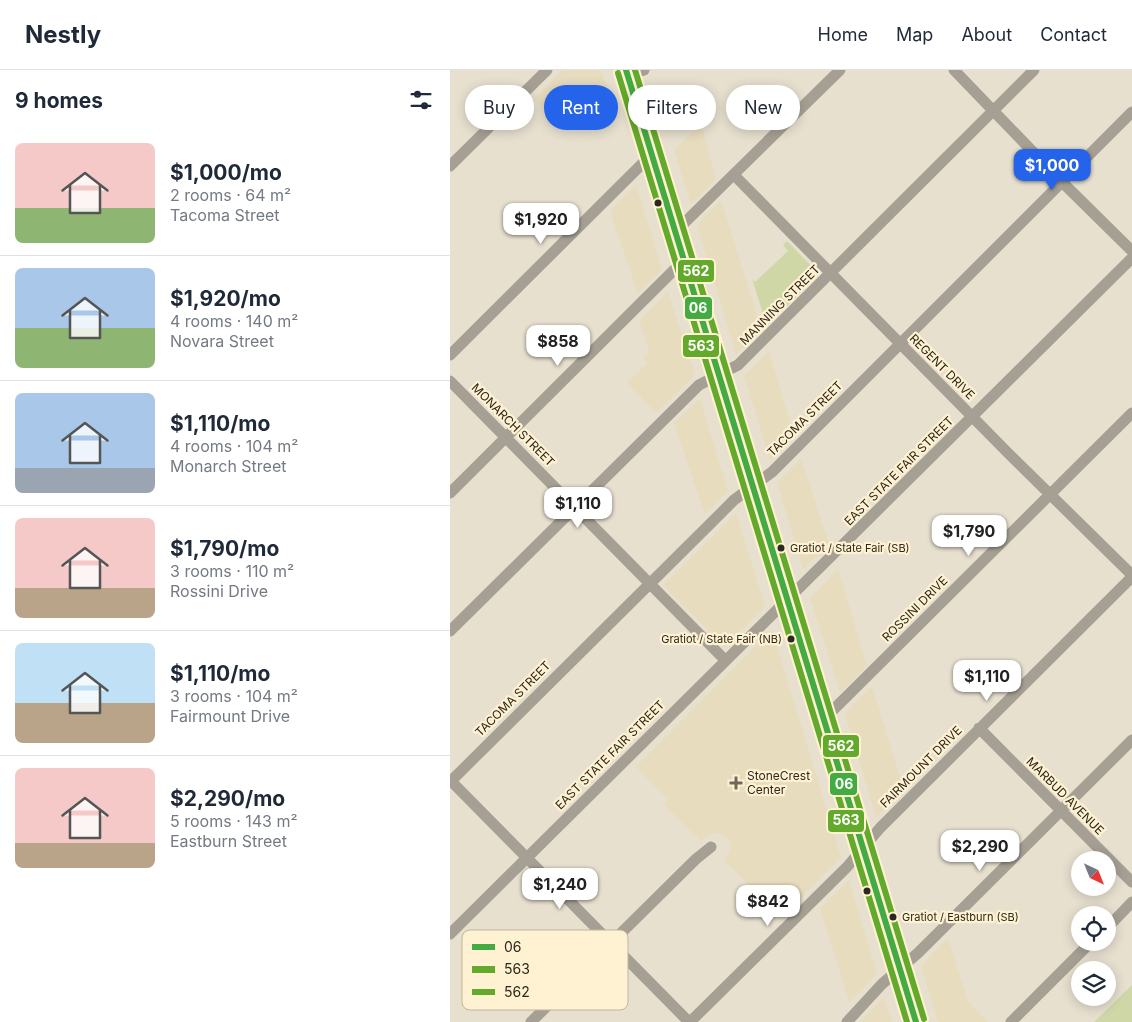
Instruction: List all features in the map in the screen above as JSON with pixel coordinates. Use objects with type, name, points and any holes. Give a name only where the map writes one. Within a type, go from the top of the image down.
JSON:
[{"type":"main road","points":[[626,73],[916,1022]]},
{"type":"street","points":[[450,166],[547,70]]},
{"type":"street","points":[[626,73],[644,70]]},
{"type":"street","points":[[675,232],[840,70]]},
{"type":"street","points":[[954,70],[1062,182],[1132,251]]},
{"type":"street","name":"MANNING STREET","points":[[450,631],[699,384],[738,366],[1034,70]]},
{"type":"street","name":"TACOMA STREET","points":[[450,781],[710,524],[772,472],[1132,112]]},
{"type":"street","points":[[450,354],[652,154]]},
{"type":"street","name":"REGENT DRIVE","points":[[734,176],[1132,576]]},
{"type":"street","name":"EAST STATE FAIR STREET","points":[[450,934],[725,660],[973,418],[1132,258]]},
{"type":"street","points":[[450,493],[684,260]]},
{"type":"street","name":"MONARCH STREET","points":[[450,381],[725,660]]},
{"type":"street","name":"ROSSINI DRIVE","points":[[824,719],[1132,413]]},
{"type":"street","name":"FAIRMOUNT DRIVE","points":[[690,1022],[847,867],[863,847],[979,728],[1132,576]]},
{"type":"street","name":"MARBUD AVENUE","points":[[979,728],[1132,882]]},
{"type":"street","points":[[848,1022],[882,984],[918,952],[1132,740]]},
{"type":"street","points":[[450,781],[598,930]]},
{"type":"street","points":[[624,930],[696,859],[711,847]]},
{"type":"street","points":[[1116,919],[1132,902]]},
{"type":"street","points":[[1011,1022],[1082,951]]},
{"type":"street","points":[[628,960],[690,1022]]},
{"type":"street","points":[[531,1022],[543,1010]]},
{"type":"shaded area","points":[[562,70],[601,70],[607,85],[548,85]]},
{"type":"shaded area","points":[[544,89],[544,110],[534,99]]},
{"type":"shaded area","points":[[694,130],[703,130],[716,179],[691,204],[674,151]]},
{"type":"shaded area","points":[[636,185],[662,270],[638,294],[610,211]]},
{"type":"shaded area","points":[[721,200],[762,331],[736,354],[697,225]]},
{"type":"shaded area","points":[[668,292],[695,375],[656,413],[627,383],[648,363],[643,358],[649,352],[639,320]]},
{"type":"shaded area","points":[[769,351],[794,436],[770,460],[744,376]]},
{"type":"shaded area","points":[[700,399],[728,491],[705,515],[674,423]]},
{"type":"shaded area","points":[[801,458],[829,544],[803,569],[777,483]]},
{"type":"shaded area","points":[[736,513],[765,607],[725,647],[663,585]]},
{"type":"shaded area","points":[[838,569],[867,666],[840,692],[810,598]]},
{"type":"shaded area","name":"StoneCrest Center","points":[[772,630],[841,857],[782,917],[724,861],[730,852],[730,842],[727,838],[714,833],[709,834],[701,841],[664,805],[668,800],[636,767]]},
{"type":"shaded area","points":[[872,687],[904,790],[876,817],[845,713]]},
{"type":"shaded area","points":[[849,880],[877,974],[849,1002],[820,908]]},
{"type":"shaded area","points":[[948,938],[968,1001],[988,1022],[938,1022],[921,966]]},
{"type":"shaded area","points":[[884,997],[892,1022],[860,1022]]},
{"type":"green space","points":[[787,241],[819,274],[767,326],[752,279],[755,282],[788,251],[783,245]]},
{"type":"green space","points":[[1132,985],[1132,1022],[1094,1022],[1110,1006],[1116,1006],[1116,1001]]},
{"type":"transit line","name":"06","points":[[626,70],[916,1022]]},
{"type":"transit line","name":"562","points":[[635,70],[924,1019]]},
{"type":"transit line","name":"563","points":[[618,73],[907,1022]]},
{"type":"place","name":"Gratiot / State Fair (SB)","points":[[781,548]]},
{"type":"place","name":"Gratiot / State Fair (NB)","points":[[791,639]]},
{"type":"place","name":"StoneCrest Center","points":[[736,783]]},
{"type":"place","name":"Gratiot / Eastburn (SB)","points":[[893,917]]}]
